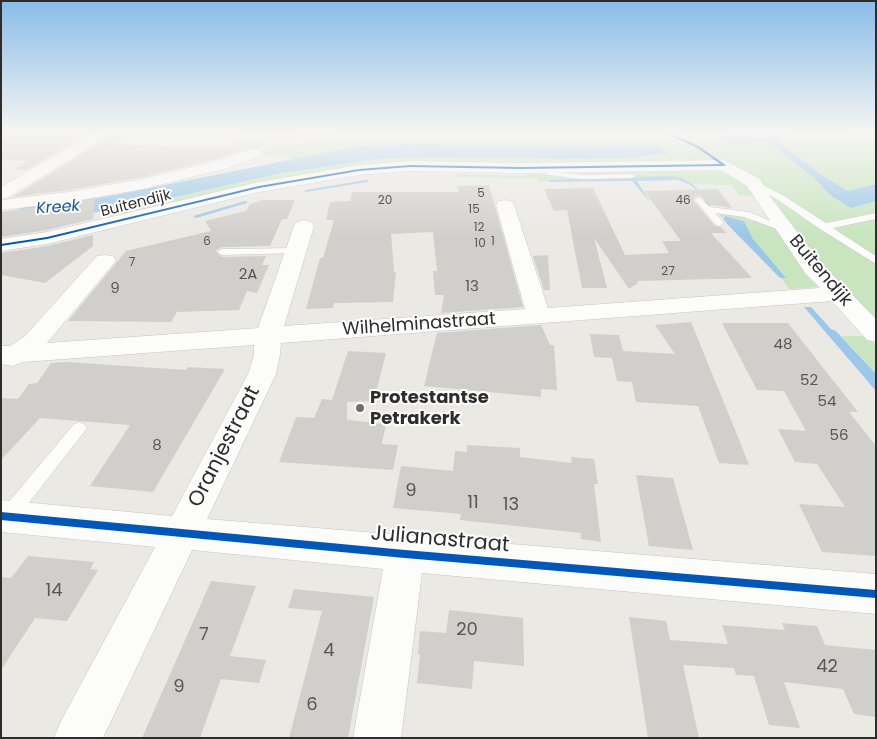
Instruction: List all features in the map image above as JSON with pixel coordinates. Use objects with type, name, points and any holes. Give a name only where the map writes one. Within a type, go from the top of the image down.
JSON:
[{"type":"street","points":[[2,206],[59,166]]},
{"type":"street","points":[[2,206],[143,184],[216,166]]},
{"type":"street","name":"Buitendijk","points":[[1,245],[47,238],[106,219],[259,186],[320,175],[377,168],[411,166]]},
{"type":"street","name":"Buitendijk","points":[[106,219],[158,217],[296,185],[356,176],[407,172],[550,173],[693,166]]},
{"type":"street","name":"Buitendijk","points":[[726,166],[754,183],[813,268],[876,334]]},
{"type":"street","points":[[505,205],[539,317]]},
{"type":"street","points":[[2,206],[45,218],[106,219]]},
{"type":"street","name":"Oranjestraat","points":[[78,738],[262,374],[267,355],[268,336],[304,226]]},
{"type":"street","points":[[6,358],[34,342],[105,261]]},
{"type":"street","name":"Wilhelminastraat","points":[[6,358],[268,336],[837,294]]},
{"type":"street","name":"Julianastraat","points":[[5,517],[405,554],[876,594]]},
{"type":"street","points":[[377,738],[405,554]]},
{"type":"lane","name":"Buitendijk","points":[[550,173],[590,177],[632,176]]},
{"type":"lane","points":[[754,183],[781,198],[822,227],[876,260]]},
{"type":"lane","points":[[699,200],[719,223]]},
{"type":"lane","name":"Buitendijk","points":[[707,209],[746,214],[785,230]]},
{"type":"lane","points":[[822,227],[876,216]]},
{"type":"lane","points":[[222,252],[297,251]]},
{"type":"lane","points":[[5,517],[79,428]]},
{"type":"green space","points":[[321,166],[472,166],[362,169],[101,224],[113,211],[281,173]]},
{"type":"green space","points":[[732,166],[799,166],[814,178],[830,195],[851,208],[876,201],[876,256],[835,232],[835,229],[842,226],[835,223],[823,224]]},
{"type":"green space","points":[[810,166],[876,166],[876,184],[848,191]]},
{"type":"green space","points":[[715,169],[728,173],[744,182],[757,196],[739,195],[732,185],[692,184],[678,177],[610,179],[565,174]]},
{"type":"green space","points":[[456,174],[525,176],[526,174],[545,174],[578,179],[539,182],[537,178],[457,177]]},
{"type":"green space","points":[[764,191],[876,263],[876,326],[843,296]]},
{"type":"green space","points":[[717,212],[751,217],[781,231],[819,287],[789,289],[753,239],[744,221],[731,217],[722,217],[723,219]]},
{"type":"green space","points":[[842,336],[866,336],[876,344],[876,374]]},
{"type":"water","name":"Kreek","points":[[257,166],[325,166],[281,173],[113,211],[71,214],[14,213],[23,207],[55,205]]},
{"type":"water","points":[[799,166],[810,166],[848,191],[876,184],[876,201],[851,208],[830,195],[814,178]]},
{"type":"water","points":[[671,176],[682,178],[692,184],[711,205],[707,205],[703,197],[691,185],[678,180],[637,181],[650,202],[632,181],[550,182],[548,180]]},
{"type":"water","points":[[725,216],[744,221],[753,239],[786,278],[780,278],[728,225],[723,219]]},
{"type":"water","points":[[804,307],[811,307],[876,374],[876,391]]},
{"type":"building","points":[[19,166],[32,166],[26,170],[14,169]]},
{"type":"building","points":[[62,166],[186,166],[143,177],[69,190],[13,197]]},
{"type":"building","points":[[489,185],[523,307],[441,313],[444,295],[435,295],[433,271],[437,271],[433,232],[391,234],[394,272],[396,272],[393,302],[334,303],[333,308],[306,309],[320,258],[323,258],[334,220],[326,220],[330,202],[350,201],[352,192],[459,192],[457,186]]},
{"type":"building","points":[[593,188],[625,255],[669,253],[662,241],[681,241],[644,191],[718,189],[732,208],[711,205],[699,195],[694,198],[694,201],[715,226],[721,227],[726,233],[711,233],[752,278],[637,281],[638,283],[629,289],[594,238],[607,288],[582,288],[567,210],[554,211],[544,189]]},
{"type":"building","points":[[95,199],[93,219],[47,230],[1,237],[1,212]]},
{"type":"building","points":[[262,200],[295,200],[287,219],[282,219],[270,246],[222,247],[215,251],[222,257],[266,256],[262,265],[269,265],[257,293],[247,291],[239,310],[177,312],[171,322],[68,321],[126,251],[211,231],[205,221],[246,211],[250,204]]},
{"type":"building","points":[[93,235],[93,246],[45,283],[1,275],[1,253],[47,246]]},
{"type":"building","points":[[548,255],[550,290],[544,290],[533,256]]},
{"type":"building","points":[[691,322],[749,465],[719,463],[698,406],[636,402],[632,382],[617,381],[612,358],[594,357],[590,334],[619,335],[623,351],[675,354],[655,325]]},
{"type":"building","points":[[722,323],[788,323],[858,412],[849,412],[876,446],[876,556],[822,552],[799,504],[845,507],[817,464],[795,462],[778,429],[806,431],[784,391],[757,390]]},
{"type":"building","points":[[541,325],[550,345],[554,345],[557,390],[541,389],[541,397],[424,386],[437,333]]},
{"type":"building","name":"Protestantse Petrakerk","points":[[348,351],[386,353],[374,401],[347,402],[347,420],[386,424],[382,444],[398,445],[393,470],[279,462],[296,417],[314,418],[322,399],[332,400]]},
{"type":"building","points":[[67,362],[186,370],[188,367],[225,369],[153,492],[90,486],[130,425],[40,418],[1,460],[1,398],[18,399],[29,384],[37,383],[51,363]]},
{"type":"building","points":[[467,445],[520,448],[520,457],[572,463],[571,457],[594,459],[598,484],[594,484],[601,542],[581,539],[581,533],[460,520],[461,514],[393,508],[401,466],[453,471],[455,451],[467,452]]},
{"type":"building","points":[[636,475],[673,478],[693,550],[649,546]]},
{"type":"building","points":[[28,556],[94,562],[90,569],[98,570],[67,621],[35,618],[1,670],[1,577],[11,578]]},
{"type":"building","points":[[211,581],[256,586],[230,656],[266,660],[259,683],[221,679],[200,738],[142,738]]},
{"type":"building","points":[[294,589],[374,597],[348,738],[289,738],[322,611],[288,608]]},
{"type":"building","points":[[449,610],[523,618],[524,666],[474,661],[472,689],[417,683],[420,631],[446,633]]},
{"type":"building","points":[[629,617],[666,621],[670,640],[728,644],[722,625],[785,630],[782,623],[817,626],[825,645],[876,650],[876,717],[854,714],[843,689],[784,682],[800,728],[769,725],[754,676],[736,675],[734,668],[683,665],[699,738],[648,738]]},
{"type":"waterway","points":[[306,191],[366,181]]},
{"type":"waterway","points":[[196,216],[245,202]]},
{"type":"cycle path","points":[[1,245],[47,238],[259,187],[359,170],[404,166]]},
{"type":"cycle path","points":[[437,166],[521,168],[623,166]]},
{"type":"cycle path","points":[[1,516],[405,554],[876,594]]},
{"type":"place","name":"Protestantse Petrakerk","points":[[360,408]]}]
